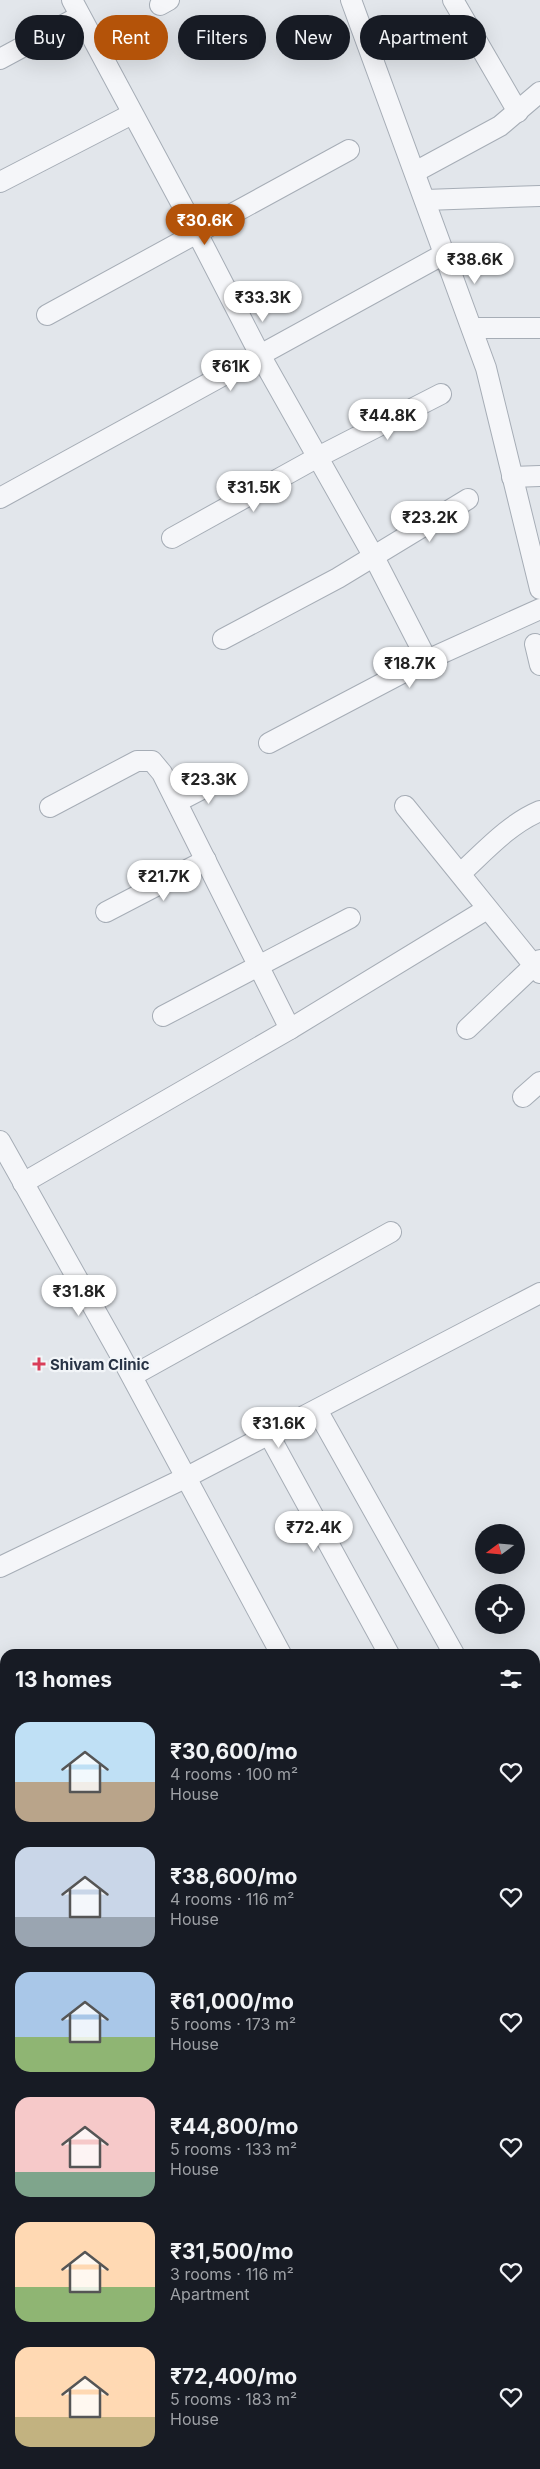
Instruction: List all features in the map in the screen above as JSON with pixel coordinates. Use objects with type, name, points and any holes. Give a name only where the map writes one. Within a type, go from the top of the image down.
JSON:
[{"type":"street","points":[[351,0],[486,368],[540,589]]},
{"type":"street","points":[[453,0],[518,112]]},
{"type":"street","points":[[0,58],[76,8],[196,231],[260,356],[374,557],[427,660]]},
{"type":"street","points":[[415,172],[500,126],[540,92]]},
{"type":"street","points":[[0,182],[132,114]]},
{"type":"street","points":[[47,315],[196,231],[349,150]]},
{"type":"street","points":[[425,200],[540,196]]},
{"type":"street","points":[[0,498],[444,254]]},
{"type":"street","points":[[472,328],[540,328]]},
{"type":"street","points":[[172,538],[318,457],[441,394]]},
{"type":"street","points":[[512,477],[540,476]]},
{"type":"street","points":[[223,639],[374,557],[468,499]]},
{"type":"street","points":[[269,743],[427,660],[540,609]]},
{"type":"street","points":[[535,644],[540,666]]},
{"type":"street","points":[[50,807],[137,761],[152,761],[162,774],[177,802],[290,1029]]},
{"type":"street","points":[[177,802],[226,777]]},
{"type":"street","points":[[405,806],[461,873],[487,909],[538,966],[467,1030]]},
{"type":"street","points":[[461,873],[509,830],[540,811]]},
{"type":"street","points":[[106,912],[206,860]]},
{"type":"street","points":[[23,1183],[290,1029],[487,909]]},
{"type":"street","points":[[163,1016],[350,918]]},
{"type":"street","points":[[523,1097],[540,1082]]},
{"type":"street","points":[[0,1141],[132,1376],[278,1649]]},
{"type":"street","points":[[132,1376],[391,1232]]},
{"type":"street","points":[[0,1568],[185,1478],[537,1301]]},
{"type":"street","points":[[317,1410],[451,1649]]},
{"type":"street","points":[[269,1435],[386,1649]]},
{"type":"place","name":"Shivam Clinic","points":[[39,1364]]}]
